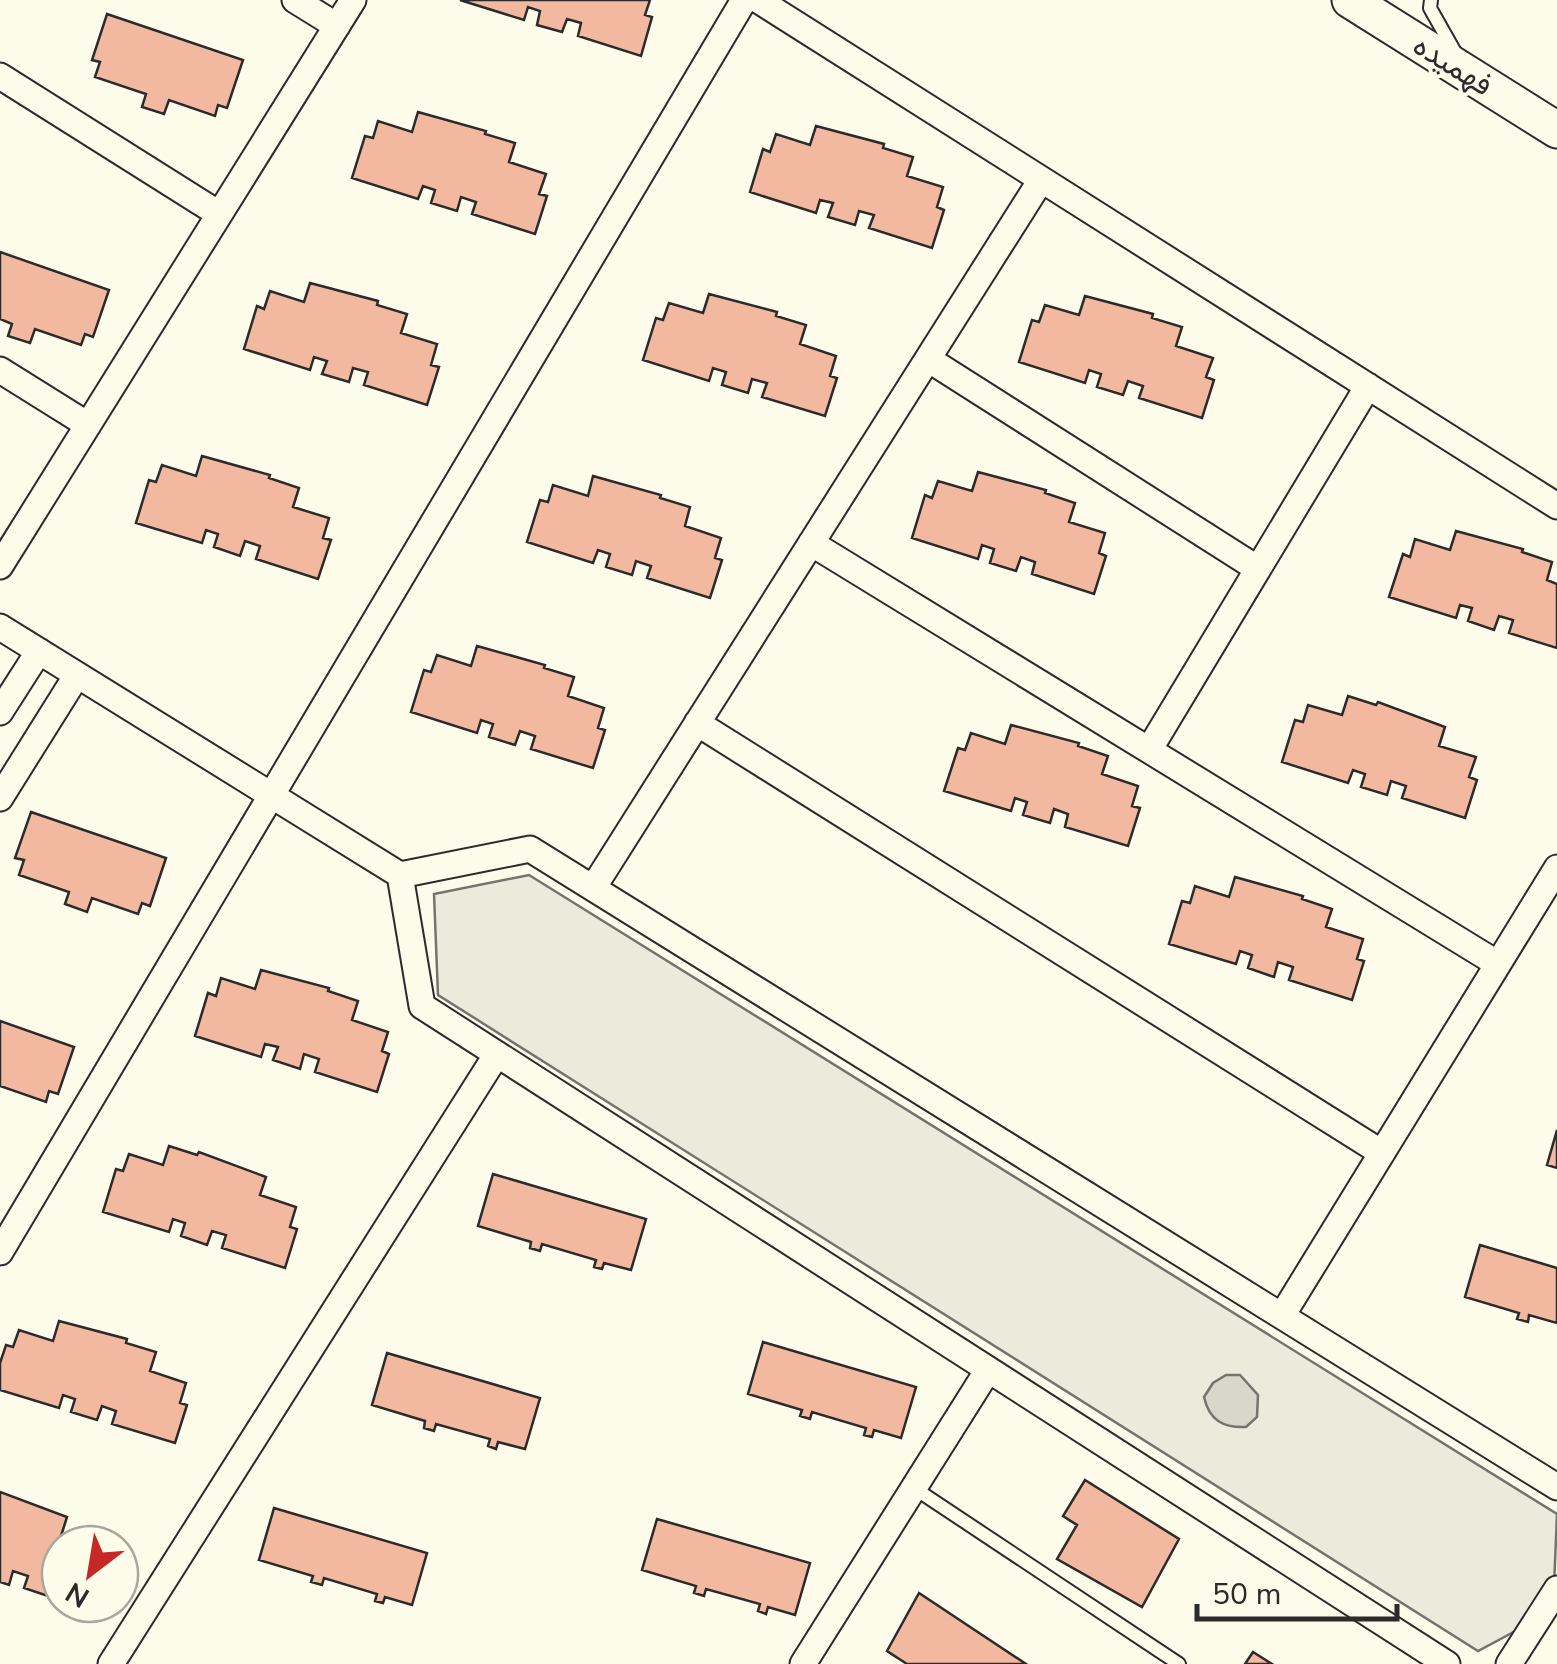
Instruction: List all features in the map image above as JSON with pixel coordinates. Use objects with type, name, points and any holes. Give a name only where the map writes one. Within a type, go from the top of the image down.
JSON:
[{"type":"main road","name":"فهمیده","points":[[1350,0],[1557,130]]},
{"type":"street","points":[[294,0],[337,26]]},
{"type":"street","points":[[0,566],[353,0]]},
{"type":"street","points":[[0,1252],[744,0]]},
{"type":"street","points":[[758,0],[1557,506]]},
{"type":"street","points":[[0,76],[219,214]]},
{"type":"street","points":[[592,888],[1041,180]]},
{"type":"street","points":[[928,359],[1258,569]]},
{"type":"street","points":[[0,370],[88,425]]},
{"type":"street","points":[[1149,750],[1368,386]]},
{"type":"street","points":[[812,542],[1498,964]]},
{"type":"street","points":[[0,627],[400,875],[530,849],[1557,1487]]},
{"type":"street","points":[[0,712],[39,651]]},
{"type":"street","points":[[0,798],[77,675]]},
{"type":"street","points":[[697,723],[1382,1152]]},
{"type":"street","points":[[1283,1314],[1557,868]]},
{"type":"street","points":[[400,875],[422,1006],[1447,1664]]},
{"type":"street","points":[[110,1664],[497,1054]]},
{"type":"street","points":[[803,1664],[988,1370]]},
{"type":"street","points":[[1509,1664],[1557,1590]]},
{"type":"lane","points":[[1431,0],[1430,8],[1467,74]]},
{"type":"lane","points":[[914,1488],[1179,1664]]},
{"type":"shaded area","points":[[529,875],[1557,1514],[1553,1611],[1478,1651],[438,995],[434,894]]},
{"type":"shaded area","points":[[1226,1375],[1240,1375],[1258,1395],[1257,1417],[1246,1427],[1218,1421],[1206,1405],[1204,1397],[1213,1383]]},
{"type":"building","points":[[460,0],[650,0],[645,15],[652,17],[641,56],[578,36],[581,23],[567,19],[562,32],[537,25],[540,11],[528,7],[524,20]]},
{"type":"building","points":[[107,14],[243,60],[227,108],[218,105],[215,116],[169,100],[164,114],[142,107],[146,94],[95,77],[100,62],[92,60]]},
{"type":"building","points":[[418,112],[515,143],[509,162],[546,174],[539,194],[547,196],[535,234],[472,214],[476,202],[461,197],[457,211],[431,203],[435,190],[423,186],[418,199],[352,178],[365,136],[373,138],[378,121],[412,132]]},
{"type":"building","points":[[816,126],[884,144],[883,148],[913,157],[907,176],[943,187],[937,207],[944,210],[932,248],[869,228],[874,215],[859,211],[855,225],[828,217],[833,203],[820,200],[816,213],[750,192],[763,149],[770,152],[776,134],[810,145]]},
{"type":"building","points":[[0,252],[109,290],[93,337],[85,334],[81,345],[35,329],[30,343],[8,336],[12,324],[0,319]]},
{"type":"building","points":[[310,283],[378,301],[377,305],[407,314],[401,333],[437,344],[431,365],[439,367],[427,405],[364,385],[368,372],[353,368],[349,382],[322,374],[327,361],[314,357],[310,370],[244,349],[257,306],[264,309],[270,291],[304,302]]},
{"type":"building","points":[[709,294],[777,312],[776,316],[806,325],[800,344],[836,356],[830,376],[837,378],[825,416],[762,397],[767,383],[752,379],[748,393],[722,385],[726,372],[713,368],[709,381],[643,360],[656,318],[663,320],[669,303],[703,313]]},
{"type":"building","points":[[1085,296],[1153,314],[1152,318],[1182,327],[1176,346],[1213,358],[1206,377],[1214,380],[1202,418],[1139,398],[1143,386],[1128,381],[1123,395],[1097,387],[1101,374],[1089,370],[1085,383],[1019,362],[1032,320],[1039,322],[1045,305],[1079,315]]},
{"type":"building","points":[[202,456],[270,475],[269,478],[299,488],[293,507],[329,518],[323,538],[331,540],[318,579],[256,559],[260,546],[245,541],[240,556],[214,547],[218,534],[206,530],[202,543],[136,523],[149,480],[156,482],[162,465],[196,476]]},
{"type":"building","points":[[978,472],[1046,490],[1045,493],[1075,503],[1069,522],[1105,533],[1099,553],[1106,556],[1094,594],[1032,574],[1035,562],[1021,557],[1016,571],[990,563],[994,549],[982,545],[978,559],[912,538],[925,495],[932,498],[938,481],[972,491]]},
{"type":"building","points":[[593,476],[690,507],[685,526],[721,538],[715,558],[722,560],[710,598],[647,578],[651,566],[636,561],[632,575],[606,567],[610,554],[598,550],[593,563],[527,542],[540,500],[548,502],[553,485],[588,496]]},
{"type":"building","points":[[1456,531],[1523,549],[1522,552],[1552,562],[1547,580],[1557,584],[1557,648],[1509,633],[1513,620],[1499,616],[1494,630],[1468,621],[1472,608],[1460,605],[1456,618],[1389,597],[1403,554],[1410,557],[1415,539],[1450,550]]},
{"type":"building","points":[[477,646],[574,677],[568,696],[604,708],[598,728],[605,730],[593,768],[531,749],[535,736],[520,731],[515,745],[489,737],[493,724],[481,720],[477,733],[411,712],[424,670],[431,672],[437,655],[471,666]]},
{"type":"building","points":[[1348,696],[1376,705],[1378,702],[1445,727],[1439,746],[1476,757],[1469,777],[1477,780],[1465,818],[1402,798],[1406,786],[1391,781],[1387,795],[1361,787],[1365,774],[1353,770],[1348,783],[1282,762],[1295,720],[1303,722],[1308,705],[1342,715]]},
{"type":"building","points":[[1011,725],[1079,743],[1078,746],[1108,756],[1102,774],[1138,786],[1132,806],[1140,808],[1128,846],[1065,827],[1068,814],[1054,809],[1050,823],[1023,815],[1027,802],[1015,798],[1011,811],[944,791],[958,748],[965,750],[971,733],[1005,744]]},
{"type":"building","points":[[31,812],[166,858],[150,906],[142,903],[138,914],[92,898],[87,912],[65,904],[69,892],[19,875],[24,860],[15,858]]},
{"type":"building","points":[[1235,877],[1303,896],[1302,899],[1332,909],[1326,927],[1363,939],[1357,959],[1364,961],[1352,1000],[1289,980],[1293,967],[1278,962],[1274,977],[1248,968],[1252,955],[1240,951],[1236,964],[1169,944],[1182,901],[1190,903],[1195,886],[1229,897]]},
{"type":"building","points":[[261,970],[329,988],[328,991],[358,1001],[352,1020],[388,1032],[382,1051],[389,1054],[377,1092],[315,1072],[319,1059],[304,1054],[300,1069],[273,1060],[278,1047],[265,1044],[261,1057],[195,1036],[208,993],[216,996],[221,978],[255,989]]},
{"type":"building","points":[[0,1021],[74,1047],[58,1094],[49,1091],[46,1102],[0,1086]]},
{"type":"building","points":[[1557,1130],[1557,1168],[1547,1165]]},
{"type":"building","points":[[169,1146],[197,1155],[199,1152],[266,1177],[260,1195],[296,1207],[290,1227],[297,1229],[285,1268],[222,1248],[226,1235],[212,1231],[207,1245],[181,1236],[185,1223],[173,1219],[169,1232],[103,1212],[116,1169],[123,1171],[129,1154],[163,1165]]},
{"type":"building","points":[[493,1174],[646,1219],[631,1270],[604,1263],[602,1269],[594,1267],[596,1260],[542,1244],[540,1251],[530,1248],[531,1242],[478,1226]]},
{"type":"building","points":[[1480,1245],[1557,1268],[1557,1323],[1529,1315],[1528,1322],[1517,1319],[1519,1313],[1465,1297]]},
{"type":"building","points":[[59,1321],[127,1339],[126,1343],[156,1352],[150,1371],[186,1383],[180,1403],[187,1405],[175,1443],[112,1424],[116,1411],[102,1406],[97,1420],[71,1412],[75,1399],[63,1395],[59,1408],[0,1390],[0,1363],[6,1345],[13,1347],[19,1330],[53,1341]]},
{"type":"building","points":[[763,1342],[916,1387],[901,1438],[874,1430],[872,1437],[864,1435],[866,1428],[812,1412],[810,1419],[800,1416],[802,1410],[748,1394]]},
{"type":"building","points":[[387,1353],[540,1398],[525,1449],[498,1442],[496,1449],[488,1446],[490,1439],[436,1424],[434,1431],[424,1428],[425,1421],[372,1405]]},
{"type":"building","points":[[1085,1480],[1179,1539],[1142,1607],[1057,1559],[1077,1525],[1063,1516]]},
{"type":"building","points":[[0,1492],[67,1517],[65,1524],[40,1524],[40,1593],[24,1588],[28,1576],[13,1571],[9,1585],[0,1582]]},
{"type":"building","points":[[274,1508],[427,1553],[412,1605],[385,1597],[383,1603],[375,1601],[377,1594],[324,1578],[322,1585],[311,1582],[313,1576],[259,1560]]},
{"type":"building","points":[[657,1519],[810,1563],[795,1615],[768,1607],[766,1614],[758,1611],[760,1604],[706,1589],[704,1596],[694,1593],[696,1586],[642,1570]]},
{"type":"building","points":[[919,1593],[1026,1664],[907,1664],[887,1651]]},
{"type":"building","points":[[1253,1652],[1272,1664],[1245,1664]]}]
